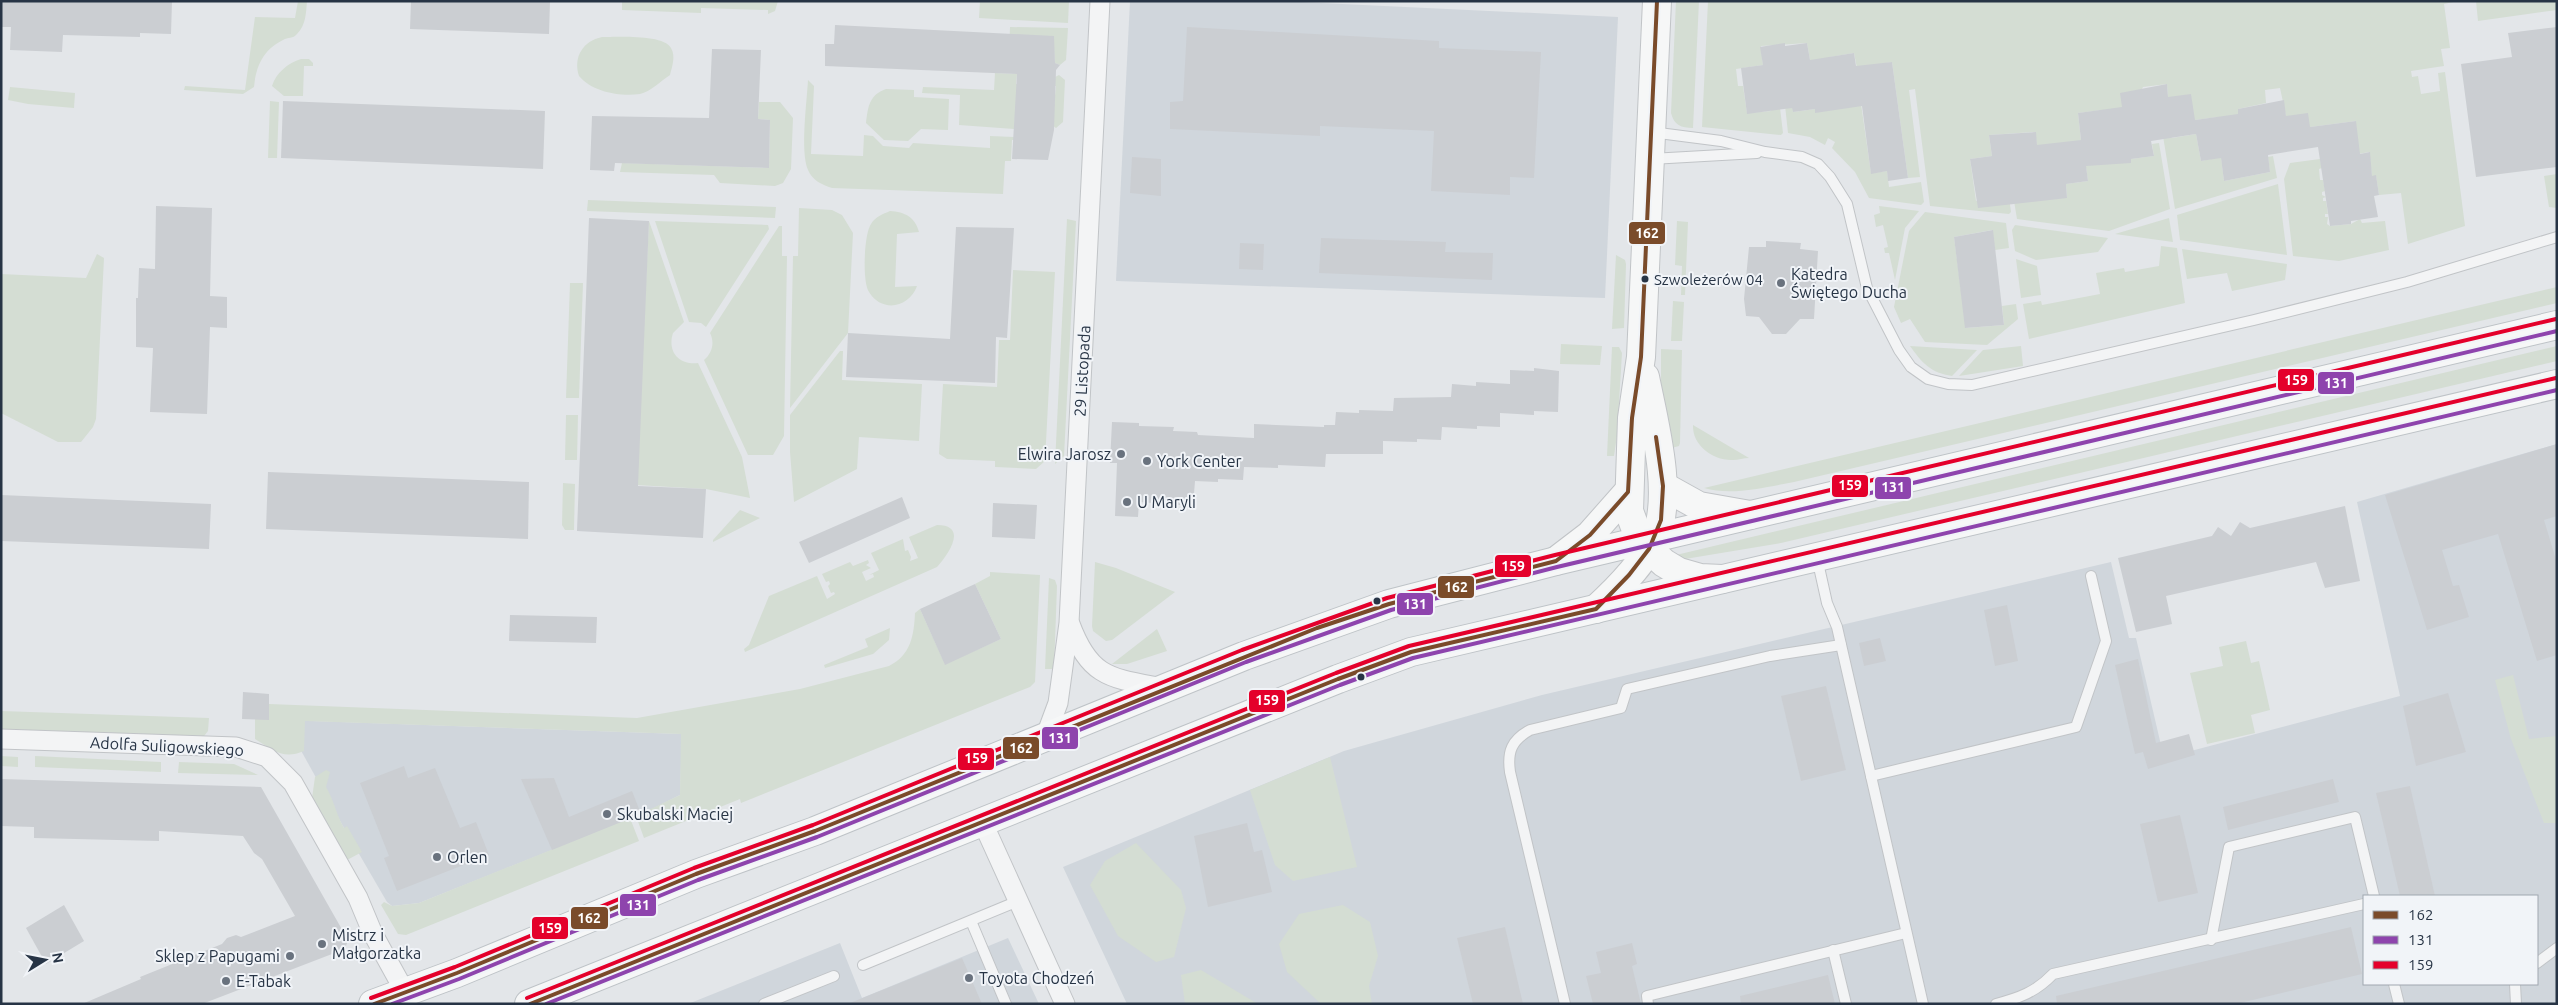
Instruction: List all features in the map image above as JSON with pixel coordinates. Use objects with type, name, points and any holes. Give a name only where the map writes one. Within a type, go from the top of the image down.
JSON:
[{"type":"main road","points":[[1657,1],[1641,357],[1632,418],[1628,492],[1629,511],[1648,543],[1664,563],[1679,572],[1700,578],[1722,579]]},
{"type":"main road","points":[[373,1004],[696,874],[815,831],[1308,632],[1389,604],[1556,561],[1648,543],[1750,515],[2557,325]]},
{"type":"main road","points":[[1596,608],[1618,587],[1661,520],[1663,486],[1641,357]]},
{"type":"main road","points":[[529,1004],[982,821],[1338,679],[1411,652],[2557,384]]},
{"type":"main road","points":[[1663,486],[1699,506],[1750,515]]},
{"type":"main road","points":[[1556,561],[1590,535],[1628,492]]},
{"type":"street","name":"29 Listopada","points":[[1045,738],[1058,703],[1069,623],[1100,1]]},
{"type":"street","points":[[1069,623],[1077,644],[1090,664],[1102,672],[1126,681],[1165,689]]},
{"type":"street","name":"Adolfa Suligowskiego","points":[[1,739],[236,747],[267,757],[293,783],[358,898],[373,934],[405,992]]},
{"type":"street","points":[[982,821],[1065,1004]]},
{"type":"lane","points":[[1650,132],[1721,141],[1765,152],[1802,157],[1818,164],[1830,177],[1847,204],[1867,288],[1891,338],[1911,367],[1928,379],[1948,384],[1972,384],[2254,320],[2406,282],[2557,237]]},
{"type":"lane","points":[[1649,160],[1765,152]]},
{"type":"lane","points":[[1817,558],[1827,603],[1837,627],[1923,1004]]},
{"type":"lane","points":[[1871,776],[2076,727],[2106,641],[2091,576]]},
{"type":"lane","points":[[1565,1004],[1510,772],[1508,759],[1510,748],[1517,737],[1530,730],[1621,708],[1627,689],[1770,656],[1841,645]]},
{"type":"lane","points":[[2211,940],[2229,847],[2355,817],[2374,895]]},
{"type":"lane","points":[[863,965],[1018,902]]},
{"type":"lane","points":[[1996,1004],[2028,994],[2043,984],[2053,974],[2211,940],[2363,904]]},
{"type":"lane","points":[[971,921],[1006,1004]]},
{"type":"lane","points":[[1648,1004],[1647,996],[1906,932]]},
{"type":"lane","points":[[2538,961],[2557,948]]},
{"type":"lane","points":[[1833,950],[1846,1004]]},
{"type":"lane","points":[[764,1004],[834,976]]},
{"type":"lane","points":[[2394,985],[2399,1004]]},
{"type":"lane","points":[[2515,985],[2516,1004]]},
{"type":"shaded area","points":[[298,1],[307,1],[302,27],[295,36],[276,44],[262,59],[254,87],[243,94],[184,90],[185,86],[245,90],[255,17],[295,18]]},
{"type":"shaded area","points":[[622,1],[778,1],[775,11],[768,14],[768,10],[701,8],[701,13],[622,10]]},
{"type":"shaded area","points":[[980,1],[1069,1],[1068,23],[979,18]]},
{"type":"shaded area","points":[[1130,1],[1279,1],[1618,17],[1605,298],[1116,281]]},
{"type":"shaded area","points":[[1676,1],[1699,1],[1693,128],[1679,125],[1671,113]]},
{"type":"shaded area","points":[[1708,1],[2458,1],[2444,4],[2450,48],[2441,49],[2444,66],[2411,71],[2412,77],[2418,76],[2421,94],[2440,91],[2438,73],[2445,72],[2465,226],[2408,244],[2401,193],[2379,195],[2376,176],[2372,176],[2369,152],[2348,156],[2356,121],[2310,127],[2286,116],[2280,88],[2265,90],[2266,103],[2238,109],[2243,143],[2218,117],[2195,120],[2168,97],[2167,84],[2143,87],[2125,122],[2102,110],[2078,113],[2081,140],[2039,160],[2035,132],[1989,135],[1992,156],[1970,159],[1976,201],[2008,189],[2011,212],[2009,214],[1930,206],[1915,89],[1909,90],[1920,177],[1908,178],[1892,62],[1857,68],[1854,53],[1830,57],[1813,77],[1807,43],[1761,46],[1763,65],[1736,69],[1738,86],[1743,86],[1747,113],[1771,111],[1778,91],[1783,133],[1781,135],[1702,127]]},
{"type":"shaded area","points":[[2476,1],[2557,1],[2557,10],[2478,21]]},
{"type":"shaded area","points":[[1010,27],[1068,28],[1066,60],[1060,65],[1055,63],[1053,36],[1037,36],[1009,52]]},
{"type":"shaded area","points":[[602,37],[650,38],[667,44],[673,54],[670,75],[640,94],[616,94],[591,86],[579,76],[577,62],[585,46],[595,39]]},
{"type":"shaded area","points":[[301,59],[309,59],[313,63],[313,66],[304,66],[303,96],[284,96],[272,86],[274,81],[283,69]]},
{"type":"shaded area","points":[[995,73],[1017,74],[1016,84],[1018,84],[1014,129],[959,125],[960,95],[922,93],[923,87],[994,90]]},
{"type":"shaded area","points":[[1059,75],[1065,80],[1063,122],[1056,128],[1052,125],[1056,86],[1054,86],[1055,77]]},
{"type":"shaded area","points":[[808,80],[814,86],[811,154],[863,156],[864,135],[873,136],[883,146],[909,148],[913,143],[990,148],[990,136],[1014,137],[1014,140],[1012,140],[1011,161],[1005,161],[1003,194],[832,188],[821,184],[810,174],[804,151]]},
{"type":"shaded area","points":[[10,87],[75,93],[74,108],[28,104],[8,100]]},
{"type":"shaded area","points":[[886,89],[914,90],[914,97],[949,99],[948,130],[921,129],[908,141],[884,140],[866,123],[870,102],[876,95]]},
{"type":"shaded area","points":[[1791,95],[1793,112],[1815,109],[1815,112],[1861,104],[1871,173],[1887,171],[1889,187],[1921,182],[1924,202],[1921,205],[1869,198],[1855,172],[1832,148],[1835,142],[1828,138],[1825,145],[1810,137],[1788,133],[1784,96]]},
{"type":"shaded area","points":[[270,101],[279,102],[277,158],[268,158]]},
{"type":"shaded area","points":[[759,102],[780,102],[793,118],[791,169],[783,183],[775,186],[720,183],[714,175],[620,172],[622,163],[769,168],[770,120],[758,119]]},
{"type":"shaded area","points":[[2162,130],[2172,138],[2196,134],[2201,161],[2221,157],[2224,181],[2270,172],[2268,157],[2273,156],[2277,178],[2175,209]]},
{"type":"shaded area","points":[[2159,143],[2170,209],[2109,231],[2017,219],[2010,177],[2067,198],[2066,184],[2088,181],[2084,154],[2131,163],[2131,159],[2154,156],[2152,144]]},
{"type":"shaded area","points":[[2320,159],[2322,168],[2319,169],[2320,180],[2323,180],[2325,191],[2322,192],[2322,195],[2326,197],[2323,198],[2323,201],[2326,201],[2328,214],[2325,214],[2325,217],[2328,217],[2327,224],[2330,226],[2351,224],[2360,219],[2362,223],[2385,221],[2389,250],[2339,261],[2293,256],[2284,179],[2290,163]]},
{"type":"shaded area","points":[[2557,174],[2557,208],[2549,207],[2544,176]]},
{"type":"shaded area","points":[[2278,184],[2287,255],[2180,240],[2177,215]]},
{"type":"shaded area","points":[[588,200],[776,207],[775,218],[587,211]]},
{"type":"shaded area","points":[[1879,206],[1919,211],[1905,228],[1895,280],[1889,253],[1885,253],[1884,248],[1888,247],[1883,225],[1876,227],[1874,215],[1880,213]]},
{"type":"shaded area","points":[[799,208],[832,210],[842,215],[853,233],[848,333],[790,408],[793,256],[798,256]]},
{"type":"shaded area","points":[[890,211],[909,216],[919,232],[897,234],[895,287],[917,286],[908,299],[895,305],[881,303],[874,299],[869,292],[865,279],[865,247],[869,229],[875,219]]},
{"type":"shaded area","points":[[1925,212],[2006,223],[2009,248],[1995,250],[1992,230],[1954,237],[1966,328],[2004,325],[2002,306],[2016,304],[2018,319],[1987,345],[1925,342],[1910,319],[1901,323],[1894,307],[1909,231]]},
{"type":"shaded area","points":[[2169,218],[2173,242],[2115,234]]},
{"type":"shaded area","points":[[1067,219],[1076,221],[1064,456],[1055,464]]},
{"type":"shaded area","points":[[649,221],[684,322],[673,333],[673,351],[676,356],[685,362],[698,363],[742,457],[750,498],[706,489],[636,485]]},
{"type":"shaded area","points":[[655,221],[768,225],[769,229],[706,327],[701,323],[689,322]]},
{"type":"shaded area","points":[[1677,221],[1688,222],[1685,295],[1681,295],[1682,266],[1675,265]]},
{"type":"shaded area","points":[[2015,225],[2108,238],[2098,252],[2036,260],[2015,251],[2012,230]]},
{"type":"shaded area","points":[[779,226],[782,226],[782,256],[787,256],[784,436],[773,455],[748,455],[704,360],[712,348],[710,333]]},
{"type":"shaded area","points":[[2161,246],[2177,248],[2185,303],[2029,339],[2023,304],[2041,301],[2042,305],[2100,294],[2096,273],[2124,268],[2125,272],[2159,266]]},
{"type":"shaded area","points":[[2182,249],[2287,264],[2285,280],[2232,291],[2227,273],[2187,279]]},
{"type":"shaded area","points":[[97,254],[104,258],[96,419],[93,427],[81,442],[58,442],[1,413],[1,274],[86,278]]},
{"type":"shaded area","points":[[1616,255],[1625,260],[1626,264],[1624,328],[1612,329]]},
{"type":"shaded area","points":[[2016,259],[2037,266],[2041,295],[2021,298]]},
{"type":"shaded area","points":[[1013,270],[1055,272],[1045,461],[1036,469],[995,467],[995,461],[947,459],[939,454],[943,384],[997,387],[999,340],[1010,340]]},
{"type":"shaded area","points":[[570,283],[583,283],[579,398],[566,398]]},
{"type":"shaded area","points":[[2557,287],[2557,303],[1794,482],[1737,491],[1704,488]]},
{"type":"shaded area","points":[[1673,301],[1684,302],[1682,341],[1671,341]]},
{"type":"shaded area","points":[[1561,344],[1602,346],[1600,365],[1560,364]]},
{"type":"shaded area","points":[[1910,346],[1977,350],[1952,376],[1933,370]]},
{"type":"shaded area","points":[[2021,346],[2023,366],[1959,376],[1983,350]]},
{"type":"shaded area","points":[[2557,346],[2557,361],[1781,543],[1679,560],[1676,555]]},
{"type":"shaded area","points":[[1612,347],[1619,347],[1622,353],[1617,436],[1614,456],[1607,456]]},
{"type":"shaded area","points":[[1661,349],[1682,350],[1680,443],[1679,446],[1668,449],[1661,398]]},
{"type":"shaded area","points":[[840,351],[843,351],[842,380],[922,384],[919,441],[859,437],[857,469],[794,502],[790,452],[790,415]]},
{"type":"shaded area","points":[[566,415],[578,415],[577,460],[565,460]]},
{"type":"shaded area","points":[[1693,425],[1749,458],[1725,460],[1711,455],[1696,439]]},
{"type":"shaded area","points":[[2557,444],[2557,1004],[1127,1004],[1063,867],[1344,751],[1542,695],[2111,562],[2129,638],[2136,638],[2164,758],[2400,696],[2357,502]]},
{"type":"shaded area","points":[[563,483],[575,484],[574,530],[565,530],[562,525]]},
{"type":"shaded area","points":[[740,510],[760,518],[713,542],[713,540]]},
{"type":"shaded area","points":[[937,525],[947,526],[954,535],[950,548],[937,567],[745,652],[744,649],[749,645],[769,596],[817,576],[827,599],[835,594],[834,592],[831,593],[828,586],[830,584],[829,581],[826,582],[822,574],[850,562],[853,566],[868,560],[869,563],[866,565],[871,568],[862,572],[866,581],[874,577],[873,574],[869,575],[879,570],[871,553],[903,539],[905,551],[908,550],[911,557],[910,561],[918,558],[909,537]]},
{"type":"shaded area","points":[[1095,562],[1116,568],[1175,592],[1112,640],[1106,641],[1093,631],[1092,626]]},
{"type":"shaded area","points":[[990,572],[1040,575],[1035,682],[1030,687],[741,803],[740,799],[644,838],[636,816],[680,795],[681,734],[305,721],[304,751],[297,754],[278,752],[255,739],[255,719],[269,704],[637,718],[800,689],[889,666],[907,650],[914,629],[915,613],[920,609],[945,664],[1001,639],[975,584],[990,576]]},
{"type":"shaded area","points":[[1049,578],[1055,580],[1057,586],[1054,669],[1045,669]]},
{"type":"shaded area","points":[[890,628],[889,640],[873,654],[825,668],[824,665],[868,647],[865,639]]},
{"type":"shaded area","points":[[1157,629],[1167,651],[1127,664],[1112,664]]},
{"type":"shaded area","points":[[2246,641],[2251,663],[2259,661],[2270,710],[2251,715],[2255,733],[2207,744],[2190,673],[2223,666],[2219,647]]},
{"type":"shaded area","points":[[2513,675],[2529,739],[2557,736],[2557,823],[2544,823],[2511,739],[2495,680]]},
{"type":"shaded area","points":[[1,711],[209,718],[208,731],[204,736],[1,729]]},
{"type":"shaded area","points":[[284,720],[682,734],[680,795],[640,815],[419,903],[392,906],[387,902],[344,828]]},
{"type":"shaded area","points":[[1,756],[18,757],[18,767],[1,766]]},
{"type":"shaded area","points":[[35,756],[161,762],[161,772],[35,767]]},
{"type":"shaded area","points":[[1330,757],[1357,867],[1293,881],[1275,865],[1250,790]]},
{"type":"shaded area","points":[[179,762],[234,764],[258,775],[178,773]]},
{"type":"shaded area","points":[[326,770],[330,772],[326,787],[339,818],[344,828],[347,826],[362,852],[347,860],[312,798],[315,777]]},
{"type":"shaded area","points":[[630,818],[639,841],[406,935],[398,934],[381,905],[384,902],[392,906],[419,903]]},
{"type":"shaded area","points":[[1136,843],[1181,890],[1186,908],[1174,957],[1156,962],[1118,936],[1090,885],[1105,861]]},
{"type":"shaded area","points":[[1343,905],[1370,922],[1378,956],[1369,986],[1372,1004],[1321,1004],[1287,972],[1279,944],[1299,914]]},
{"type":"shaded area","points":[[1008,938],[1039,1004],[688,1004],[840,943],[862,998]]},
{"type":"shaded area","points":[[1201,970],[1258,1004],[1185,1004],[1181,975]]},
{"type":"building","points":[[1,1],[172,1],[171,34],[140,33],[140,37],[63,35],[62,52],[10,50],[11,27],[1,27]]},
{"type":"building","points":[[411,1],[550,1],[549,34],[410,29]]},
{"type":"building","points":[[835,25],[1054,36],[1055,63],[1060,65],[1056,70],[1054,130],[1048,160],[1012,159],[1017,74],[825,66],[825,44],[834,44]]},
{"type":"building","points":[[1187,27],[1439,41],[1439,48],[1541,52],[1534,178],[1510,177],[1510,195],[1431,191],[1434,131],[1320,126],[1320,136],[1170,129],[1170,102],[1183,101]]},
{"type":"building","points":[[2557,27],[2557,167],[2476,177],[2461,64],[2512,57],[2508,33]]},
{"type":"building","points":[[1785,43],[1785,46],[1807,43],[1810,60],[1854,53],[1856,66],[1892,62],[1908,178],[1888,181],[1887,171],[1871,174],[1862,106],[1815,113],[1815,109],[1793,112],[1792,108],[1747,114],[1741,68],[1763,65],[1760,47]]},
{"type":"building","points":[[712,49],[761,50],[758,119],[770,120],[769,168],[615,163],[614,171],[590,170],[592,116],[709,118]]},
{"type":"building","points":[[2167,84],[2168,97],[2191,94],[2195,120],[2238,114],[2238,109],[2284,100],[2286,116],[2308,113],[2310,127],[2356,121],[2360,154],[2370,152],[2372,176],[2376,175],[2379,195],[2374,196],[2378,217],[2351,221],[2351,224],[2330,226],[2318,147],[2268,155],[2270,172],[2224,181],[2221,158],[2201,161],[2196,134],[2151,141],[2154,156],[2131,159],[2131,163],[2086,166],[2088,181],[2066,184],[2067,198],[1978,208],[1970,159],[1992,156],[1989,135],[2036,132],[2037,145],[2081,140],[2078,113],[2122,107],[2120,93]]},
{"type":"building","points":[[283,101],[545,111],[543,169],[281,158]]},
{"type":"building","points":[[1132,157],[1161,159],[1161,196],[1130,193]]},
{"type":"building","points":[[156,206],[212,208],[210,296],[227,297],[227,328],[210,327],[207,414],[150,412],[153,348],[136,347],[136,298],[138,298],[139,268],[155,269]]},
{"type":"building","points":[[589,218],[649,221],[638,486],[706,489],[703,538],[577,531]]},
{"type":"building","points":[[956,227],[1014,228],[1007,338],[996,337],[995,383],[846,377],[848,333],[950,339]]},
{"type":"building","points":[[1993,230],[2004,325],[1965,328],[1954,237]]},
{"type":"building","points":[[1321,238],[1446,242],[1445,252],[1493,253],[1492,280],[1319,273]]},
{"type":"building","name":"Katedra Świętego Ducha","points":[[1766,241],[1801,243],[1800,249],[1818,251],[1814,319],[1800,319],[1786,334],[1772,334],[1759,317],[1746,316],[1744,299],[1749,247],[1766,247]]},
{"type":"building","points":[[1240,243],[1264,244],[1263,270],[1239,269]]},
{"type":"building","points":[[1534,368],[1559,371],[1558,412],[1534,411],[1534,415],[1500,413],[1500,427],[1477,426],[1477,429],[1442,427],[1441,440],[1417,439],[1417,442],[1383,441],[1383,454],[1326,454],[1325,467],[1278,465],[1278,468],[1244,467],[1243,480],[1218,479],[1218,482],[1195,481],[1193,506],[1139,502],[1138,517],[1115,516],[1117,463],[1110,463],[1112,422],[1139,423],[1139,426],[1174,427],[1173,431],[1197,432],[1198,435],[1254,438],[1254,424],[1324,427],[1324,425],[1335,425],[1336,412],[1359,413],[1359,410],[1393,411],[1394,398],[1451,397],[1452,384],[1476,386],[1476,382],[1510,384],[1510,370],[1534,371]]},
{"type":"building","points":[[2557,444],[2557,516],[2544,520],[2557,563],[2557,655],[2537,661],[2498,534],[2442,550],[2453,586],[2459,585],[2469,617],[2427,630],[2385,495]]},
{"type":"building","points":[[268,472],[529,482],[528,539],[266,529]]},
{"type":"building","points":[[1,495],[211,504],[209,549],[1,541]]},
{"type":"building","points":[[902,497],[910,518],[809,563],[799,542]]},
{"type":"building","points":[[993,503],[1037,505],[1035,539],[992,537]]},
{"type":"building","points":[[2345,506],[2360,581],[2325,588],[2316,562],[2166,596],[2172,624],[2136,632],[2118,558],[2212,536],[2218,527],[2231,536],[2240,522],[2250,528]]},
{"type":"building","points":[[975,584],[1001,639],[945,665],[920,609]]},
{"type":"building","points":[[2007,605],[2018,661],[1995,666],[1984,610]]},
{"type":"building","points":[[510,615],[597,617],[596,643],[509,641]]},
{"type":"building","points":[[1880,638],[1886,661],[1864,666],[1859,643]]},
{"type":"building","points":[[2138,659],[2156,743],[2189,734],[2195,755],[2148,769],[2143,752],[2135,754],[2115,665]]},
{"type":"building","points":[[1826,686],[1846,770],[1801,781],[1781,696]]},
{"type":"building","points":[[243,692],[269,694],[269,720],[242,719]]},
{"type":"building","points":[[2448,693],[2466,752],[2416,766],[2403,706]]},
{"type":"building","points":[[404,766],[408,778],[435,768],[460,828],[476,822],[489,855],[397,891],[384,858],[389,856],[360,783]]},
{"type":"building","name":"Skubalski Maciej","points":[[554,778],[569,817],[632,791],[641,814],[552,850],[521,779]]},
{"type":"building","points":[[1,779],[261,787],[348,940],[345,949],[202,1004],[82,1004],[141,979],[140,977],[222,944],[227,938],[236,935],[241,937],[295,916],[262,859],[254,853],[243,836],[159,831],[159,841],[34,838],[34,827],[1,826]]},
{"type":"building","points":[[2333,779],[2339,802],[2228,830],[2223,807]]},
{"type":"building","points":[[2410,786],[2435,895],[2400,895],[2376,793]]},
{"type":"building","points":[[2180,815],[2198,893],[2158,902],[2140,824]]},
{"type":"building","points":[[1247,823],[1254,852],[1262,850],[1272,892],[1208,907],[1194,836]]},
{"type":"building","points":[[64,905],[84,941],[46,964],[26,928]]},
{"type":"building","points":[[1505,927],[1523,1004],[1473,1004],[1457,938]]},
{"type":"building","points":[[2351,927],[2362,974],[2236,1004],[2057,1004],[2056,996]]},
{"type":"building","points":[[1632,943],[1637,964],[1632,966],[1641,1004],[1593,1004],[1586,976],[1601,973],[1596,952]]},
{"type":"building","points":[[962,958],[982,1004],[850,1004],[850,1003]]},
{"type":"building","points":[[1828,975],[1835,1004],[1741,1004],[1740,996]]},
{"type":"transit line","name":"162","points":[[374,1004],[457,973],[696,874],[815,831],[1317,628],[1389,604],[1556,561],[1590,535],[1628,492],[1632,418],[1641,357],[1657,1]]},
{"type":"transit line","name":"159","points":[[371,998],[455,967],[694,868],[813,825],[1242,650],[1387,598],[1555,555],[2556,319]]},
{"type":"transit line","name":"131","points":[[392,1004],[459,979],[698,880],[817,837],[1246,662],[1391,610],[1557,567],[2557,331]]},
{"type":"transit line","name":"159","points":[[527,998],[1336,673],[1409,646],[2556,378]]},
{"type":"transit line","name":"131","points":[[546,1004],[1340,685],[1413,658],[2557,390]]},
{"type":"transit line","name":"162","points":[[530,1004],[1338,679],[1411,652],[1596,609],[1629,575],[1649,549],[1661,520],[1663,486],[1656,437]]},
{"type":"place","name":"Szwoleżerów 04","points":[[1645,279]]},
{"type":"place","name":"Katedra Świętego Ducha","points":[[1781,283]]},
{"type":"place","name":"Elwira Jarosz","points":[[1121,454]]},
{"type":"place","name":"York Center","points":[[1147,461]]},
{"type":"place","name":"U Maryli","points":[[1127,502]]},
{"type":"place","name":"Skubalski Maciej","points":[[607,814]]},
{"type":"place","name":"Orlen","points":[[437,857]]},
{"type":"place","name":"Mistrz i Małgorzatka","points":[[322,944]]},
{"type":"place","name":"Sklep z Papugami","points":[[290,956]]},
{"type":"place","name":"Toyota Chodzeń","points":[[969,978]]},
{"type":"place","name":"E-Tabak","points":[[226,981]]}]
